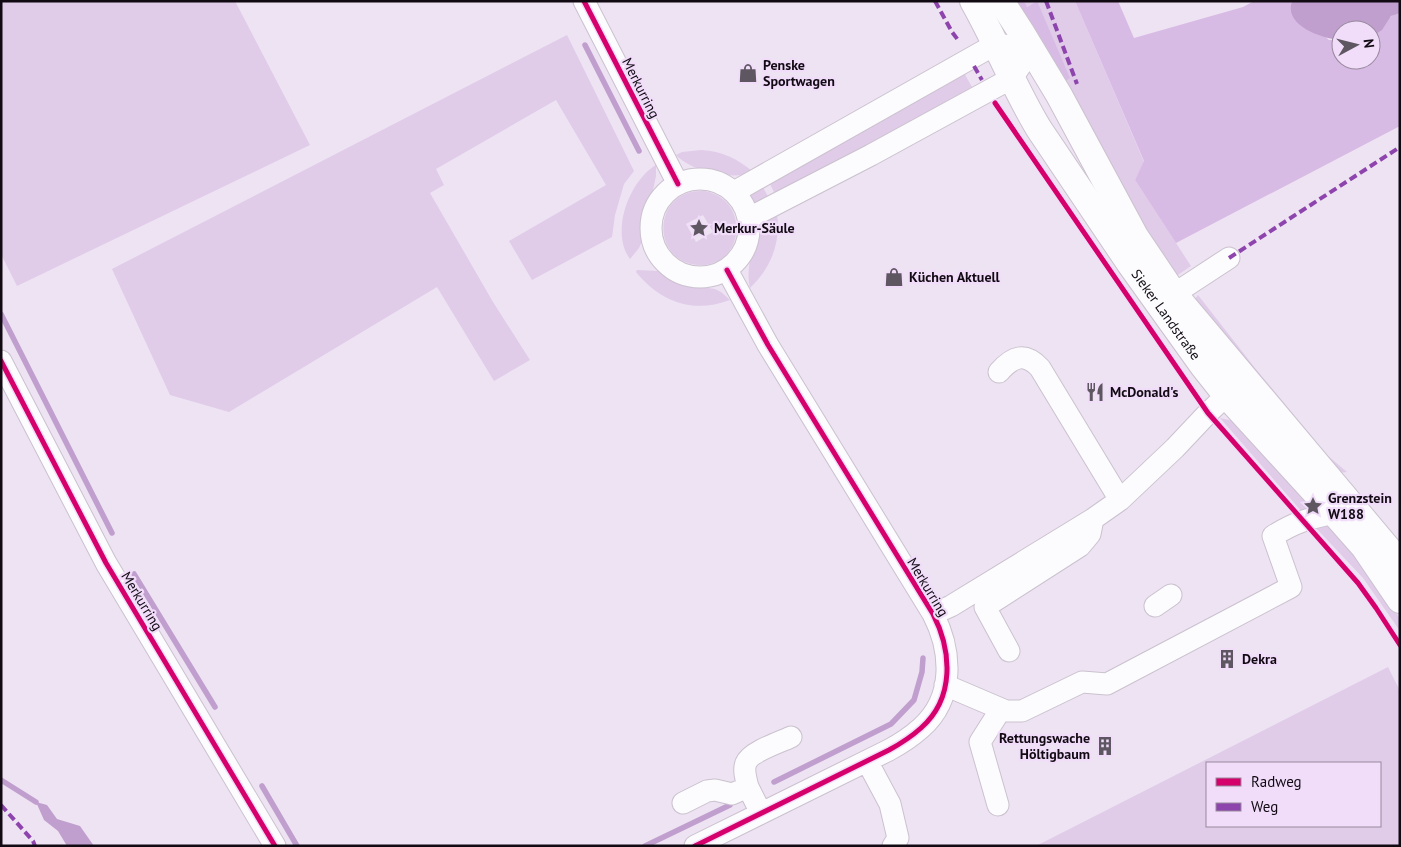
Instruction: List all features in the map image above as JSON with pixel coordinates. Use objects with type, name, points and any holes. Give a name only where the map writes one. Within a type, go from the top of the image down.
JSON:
[{"type":"main road","name":"Sieker Landstraße","points":[[973,1],[996,44],[1025,106],[1074,183],[1166,316],[1226,395],[1364,547],[1400,600]]},
{"type":"main road","name":"Sieker Landstraße","points":[[1001,1],[1032,49],[1068,111],[1125,219],[1174,294],[1400,563]]},
{"type":"street","name":"Merkurring","points":[[584,1],[678,184]]},
{"type":"street","points":[[734,192],[996,44],[1032,49],[1012,78],[749,218]]},
{"type":"street","points":[[693,179],[710,179],[721,183],[734,192],[744,206],[749,218],[750,234],[747,246],[739,259],[727,270],[706,277],[688,276],[668,266],[657,252],[651,234],[654,211],[663,195],[678,184],[693,179]]},
{"type":"street","points":[[1174,294],[1228,258]]},
{"type":"street","name":"Merkurring","points":[[695,846],[896,746],[922,727],[940,703],[948,674],[946,649],[933,614],[768,345],[727,270]]},
{"type":"street","points":[[998,372],[1006,363],[1019,358],[1030,359],[1040,368],[1120,500]]},
{"type":"street","name":"Merkurring","points":[[1,361],[106,563],[275,846]]},
{"type":"street","points":[[933,614],[952,606],[1092,520],[1120,500],[1175,448],[1226,395],[1246,378]]},
{"type":"street","points":[[945,685],[1006,711],[1022,711],[1082,682],[1107,684],[1291,587],[1273,536],[1303,520],[1334,513]]},
{"type":"street","points":[[1009,651],[985,607],[1080,546],[1090,534],[1092,520]]},
{"type":"street","points":[[998,805],[980,742],[1001,709]]},
{"type":"street","points":[[762,813],[748,787],[745,770],[746,762],[751,756],[791,737]]},
{"type":"street","points":[[868,761],[890,804],[898,838],[893,846]]},
{"type":"street","points":[[683,803],[707,791],[715,790],[732,794],[748,787]]},
{"type":"shaded area","points":[[1,1],[235,1],[310,145],[17,286],[1,254]]},
{"type":"shaded area","points":[[1013,1],[1024,1],[1027,7],[1037,1],[1070,78],[1063,83]]},
{"type":"shaded area","points":[[1024,1],[1075,1],[1144,162],[1135,180],[1191,266],[1175,277],[1130,208],[1063,83],[1036,2],[1026,7]]},
{"type":"shaded area","points":[[1075,1],[1118,1],[1134,38],[1243,7],[1254,1],[1292,1],[1291,6],[1331,40],[1331,70],[1381,70],[1381,28],[1394,14],[1399,13],[1400,126],[1176,243],[1135,180],[1144,161]]},
{"type":"shaded area","points":[[1292,1],[1400,1],[1400,13],[1391,16],[1381,31],[1381,20],[1331,20],[1331,39],[1306,30],[1293,18],[1291,10]]},
{"type":"shaded area","points":[[567,35],[634,171],[624,184],[615,215],[612,237],[532,280],[509,241],[606,185],[556,100],[436,169],[444,185],[430,193],[493,302],[530,360],[494,381],[437,287],[229,412],[170,395],[112,269]]},
{"type":"shaded area","points":[[963,71],[972,87],[776,196],[769,182]]},
{"type":"shaded area","points":[[701,150],[729,156],[753,172],[745,175],[713,173],[692,166],[676,155],[682,152]]},
{"type":"shaded area","points":[[656,165],[653,190],[644,208],[642,217],[642,241],[630,259],[624,248],[622,235],[625,208],[638,183]]},
{"type":"shaded area","points":[[761,184],[770,200],[754,204],[750,202],[748,195]]},
{"type":"shaded area","points":[[704,191],[719,197],[730,206],[735,219],[736,232],[733,245],[725,256],[713,263],[698,265],[682,261],[671,251],[665,239],[664,225],[667,212],[675,201],[687,193]],"holes":[[[703,215],[713,232],[696,242],[686,224]]]},
{"type":"shaded area","points":[[777,213],[777,235],[773,254],[764,272],[750,288],[749,268],[754,247],[764,228]]},
{"type":"shaded area","points":[[637,270],[659,271],[682,284],[715,289],[730,300],[703,306],[678,302],[656,291],[636,272]]},
{"type":"shaded area","points":[[1198,295],[1255,368],[1328,456],[1347,472],[1338,473],[1192,303]]},
{"type":"shaded area","points":[[1220,418],[1234,421],[1318,508],[1302,512]]},
{"type":"shaded area","points":[[1314,526],[1327,526],[1342,537],[1400,619],[1400,631],[1363,578]]},
{"type":"shaded area","points":[[1388,667],[1400,691],[1400,846],[1036,846]]},
{"type":"shaded area","points":[[36,802],[47,805],[57,819],[80,826],[94,846],[67,846],[58,831],[44,820]]},
{"type":"waterway","points":[[585,45],[639,151]]},
{"type":"waterway","points":[[1,314],[112,533]]},
{"type":"waterway","points":[[134,574],[215,707]]},
{"type":"waterway","points":[[774,782],[891,724],[914,700],[922,672],[923,658]]},
{"type":"waterway","points":[[1,780],[36,802]]},
{"type":"waterway","points":[[262,786],[297,846]]},
{"type":"waterway","points":[[645,846],[730,805]]},
{"type":"marked path","points":[[935,1],[958,40]]},
{"type":"marked path","points":[[1046,1],[1077,84]]},
{"type":"marked path","points":[[974,66],[982,80]]},
{"type":"marked path","points":[[1229,258],[1400,147]]},
{"type":"marked path","points":[[1,805],[33,841],[35,846]]},
{"type":"cycle path","points":[[584,1],[678,184]]},
{"type":"cycle path","points":[[995,103],[1208,413],[1358,583],[1400,645]]},
{"type":"cycle path","points":[[695,846],[889,750],[905,740],[921,728],[932,716],[940,703],[945,689],[947,674],[947,658],[944,643],[933,614],[768,345],[727,270]]},
{"type":"cycle path","points":[[1,361],[106,563],[275,846]]},
{"type":"place","name":"Penske Sportwagen","points":[[748,73]]},
{"type":"place","name":"Merkur-Säule","points":[[699,228]]},
{"type":"place","name":"Küchen Aktuell","points":[[894,277]]},
{"type":"place","name":"McDonald's","points":[[1095,392]]},
{"type":"place","name":"Grenzstein W188","points":[[1313,506]]},
{"type":"place","name":"Dekra","points":[[1227,659]]},
{"type":"place","name":"Rettungswache Höltigbaum","points":[[1105,746]]}]
